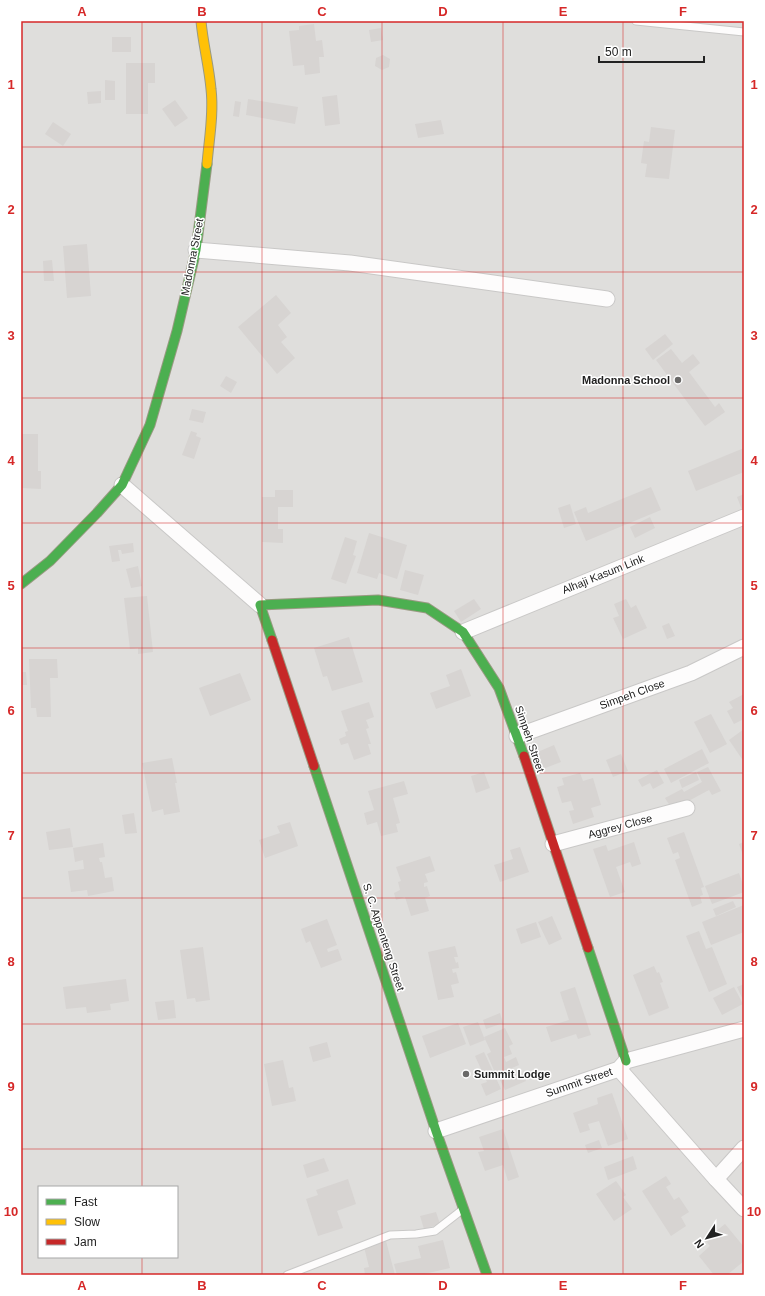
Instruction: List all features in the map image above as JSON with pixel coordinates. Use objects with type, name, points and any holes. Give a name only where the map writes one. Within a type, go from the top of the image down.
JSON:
[{"type":"street","name":"Madonna Street","points":[[21,584],[50,561],[97,513],[122,484],[150,425],[177,331],[196,250],[212,113],[211,88],[201,21]]},
{"type":"street","points":[[196,250],[350,263],[607,298]]},
{"type":"street","points":[[122,484],[260,605]]},
{"type":"street","name":"Alhaji Kasum Link","points":[[463,632],[744,517]]},
{"type":"street","name":"Simpeh Street","points":[[260,605],[378,600],[427,608],[463,632],[499,688],[517,736],[553,844],[622,1065]]},
{"type":"street","name":"S. C. Appenteng Street","points":[[260,605],[436,1131],[487,1275]]},
{"type":"street","name":"Simpeh Close","points":[[517,736],[691,673],[744,647]]},
{"type":"street","name":"Aggrey Close","points":[[553,844],[686,808]]},
{"type":"street","name":"Summit Street","points":[[436,1131],[622,1065],[744,1029]]},
{"type":"street","points":[[622,1065],[716,1179],[744,1209]]},
{"type":"street","points":[[716,1179],[744,1148]]},
{"type":"lane","points":[[636,21],[744,32]]},
{"type":"lane","points":[[287,1275],[390,1235],[416,1234],[436,1231],[464,1209]]},
{"type":"shaded area","points":[[21,21],[744,21],[744,1275],[21,1275]]},
{"type":"building","points":[[314,24],[316,41],[322,40],[324,57],[319,57],[320,73],[305,75],[304,65],[293,66],[289,31],[299,30],[299,26]]},
{"type":"building","points":[[381,28],[383,40],[371,42],[369,30]]},
{"type":"building","points":[[112,37],[131,37],[131,52],[112,52]]},
{"type":"building","points":[[383,55],[390,59],[389,67],[382,70],[375,66],[376,58]]},
{"type":"building","points":[[126,63],[155,63],[155,83],[148,83],[148,114],[126,114]]},
{"type":"building","points":[[105,80],[115,81],[115,100],[105,100]]},
{"type":"building","points":[[101,91],[101,103],[88,104],[87,92]]},
{"type":"building","points":[[337,95],[340,124],[325,126],[322,97]]},
{"type":"building","points":[[248,99],[298,107],[295,124],[246,115]]},
{"type":"building","points":[[175,100],[188,118],[175,127],[162,109]]},
{"type":"building","points":[[235,101],[241,102],[239,117],[233,116]]},
{"type":"building","points":[[441,120],[444,134],[418,138],[415,124]]},
{"type":"building","points":[[53,122],[71,134],[63,146],[45,134]]},
{"type":"building","points":[[651,127],[675,130],[669,179],[645,177],[647,164],[641,163],[644,141],[649,142]]},
{"type":"building","points":[[87,244],[91,296],[67,298],[63,246]]},
{"type":"building","points":[[52,260],[54,281],[44,281],[43,261]]},
{"type":"building","points":[[276,295],[291,313],[278,325],[287,337],[281,342],[295,358],[277,374],[238,327]]},
{"type":"building","points":[[665,334],[673,344],[653,360],[645,349]]},
{"type":"building","points":[[671,349],[682,363],[693,354],[700,363],[689,372],[715,407],[719,403],[725,412],[705,426],[656,360]]},
{"type":"building","points":[[226,376],[237,382],[231,393],[220,386]]},
{"type":"building","points":[[192,409],[206,412],[203,423],[189,420]]},
{"type":"building","points":[[191,431],[197,433],[196,436],[201,438],[194,459],[182,455]]},
{"type":"building","points":[[21,434],[38,434],[38,471],[41,471],[41,489],[21,488]]},
{"type":"building","points":[[744,448],[744,472],[696,491],[688,471]]},
{"type":"building","points":[[651,487],[661,510],[586,541],[574,512],[586,507],[588,513]]},
{"type":"building","points":[[275,490],[293,490],[293,507],[278,507],[278,529],[283,529],[283,543],[262,542],[262,497],[275,497]]},
{"type":"building","points":[[744,494],[744,510],[742,510],[737,497]]},
{"type":"building","points":[[570,504],[576,524],[564,528],[558,508]]},
{"type":"building","points":[[650,517],[655,528],[635,538],[630,527]]},
{"type":"building","points":[[369,533],[407,545],[397,579],[379,573],[377,579],[357,573]]},
{"type":"building","points":[[345,537],[357,541],[353,555],[356,556],[346,584],[331,579]]},
{"type":"building","points":[[133,543],[134,552],[122,554],[121,550],[118,550],[120,561],[112,562],[109,546]]},
{"type":"building","points":[[138,566],[142,586],[131,588],[126,569]]},
{"type":"building","points":[[405,570],[424,575],[418,595],[400,590]]},
{"type":"building","points":[[147,596],[153,652],[138,654],[138,648],[130,649],[124,598]]},
{"type":"building","points":[[474,599],[481,609],[461,622],[454,611]]},
{"type":"building","points":[[626,599],[631,608],[636,605],[647,628],[623,639],[613,618],[619,616],[614,604]]},
{"type":"building","points":[[669,623],[675,636],[667,639],[662,626]]},
{"type":"building","points":[[349,637],[363,682],[332,691],[327,676],[323,677],[314,648]]},
{"type":"building","points":[[29,659],[57,659],[58,678],[50,678],[51,717],[37,717],[36,708],[31,708]]},
{"type":"building","points":[[461,669],[471,696],[436,709],[430,693],[450,686],[446,675]]},
{"type":"building","points":[[21,672],[26,672],[27,685],[21,685]]},
{"type":"building","points":[[240,673],[251,700],[210,716],[199,688]]},
{"type":"building","points":[[744,694],[744,719],[734,724],[727,711],[733,708],[729,702]]},
{"type":"building","points":[[369,702],[374,717],[366,720],[369,728],[366,729],[371,744],[368,744],[371,754],[354,760],[348,743],[341,745],[339,739],[346,736],[345,732],[348,731],[341,711]]},
{"type":"building","points":[[711,714],[727,744],[710,753],[694,722]]},
{"type":"building","points":[[744,729],[744,758],[742,759],[729,740]]},
{"type":"building","points":[[554,745],[561,762],[540,770],[533,754]]},
{"type":"building","points":[[702,749],[709,763],[671,783],[664,769]]},
{"type":"building","points":[[621,754],[628,771],[613,777],[606,760]]},
{"type":"building","points":[[172,758],[177,783],[175,783],[180,812],[164,815],[163,809],[152,812],[142,763]]},
{"type":"building","points":[[708,767],[721,791],[712,795],[709,790],[681,805],[679,802],[670,806],[665,798],[682,789],[684,792],[702,782],[697,772]]},
{"type":"building","points":[[657,770],[664,783],[653,789],[650,783],[642,787],[638,780]]},
{"type":"building","points":[[484,772],[490,788],[476,793],[471,776]]},
{"type":"building","points":[[696,772],[699,780],[682,788],[679,780]]},
{"type":"building","points":[[580,773],[583,781],[593,778],[601,805],[591,808],[594,817],[573,824],[569,811],[574,810],[571,801],[562,803],[557,787],[564,785],[562,778]]},
{"type":"building","points":[[404,781],[408,794],[393,798],[400,823],[396,824],[398,832],[381,836],[377,822],[367,825],[364,813],[374,810],[368,791]]},
{"type":"building","points":[[134,813],[137,833],[125,834],[122,815]]},
{"type":"building","points":[[290,822],[298,846],[265,858],[259,840],[280,833],[277,826]]},
{"type":"building","points":[[70,828],[73,847],[49,850],[46,832]]},
{"type":"building","points":[[684,832],[704,887],[701,888],[703,895],[700,896],[702,903],[692,907],[675,860],[680,858],[678,852],[673,854],[667,838]]},
{"type":"building","points":[[634,842],[641,864],[632,867],[630,862],[616,867],[625,892],[610,897],[593,849],[606,845],[608,851]]},
{"type":"building","points":[[744,842],[744,858],[739,844]]},
{"type":"building","points":[[103,843],[105,857],[99,858],[100,862],[102,862],[105,878],[112,877],[114,891],[88,896],[87,890],[71,892],[68,871],[84,869],[83,860],[75,862],[73,848]]},
{"type":"building","points":[[520,847],[529,872],[500,882],[494,865],[513,859],[510,850]]},
{"type":"building","points":[[430,856],[435,871],[425,874],[428,882],[424,883],[424,887],[427,886],[430,896],[425,898],[429,911],[411,916],[405,897],[396,900],[394,893],[400,890],[398,882],[401,881],[396,867]]},
{"type":"building","points":[[739,873],[744,887],[744,892],[712,904],[705,886]]},
{"type":"building","points":[[733,901],[736,907],[716,916],[713,909]]},
{"type":"building","points":[[744,905],[744,932],[711,945],[702,922]]},
{"type":"building","points":[[552,916],[562,939],[549,945],[538,922]]},
{"type":"building","points":[[327,919],[337,945],[327,949],[328,952],[338,949],[342,960],[321,968],[310,941],[306,943],[301,929]]},
{"type":"building","points":[[536,922],[541,937],[521,944],[516,929]]},
{"type":"building","points":[[699,931],[706,949],[712,947],[727,984],[709,992],[686,936]]},
{"type":"building","points":[[455,946],[458,957],[454,957],[456,963],[458,962],[459,968],[452,969],[453,973],[456,972],[459,983],[451,985],[454,997],[438,1000],[428,952]]},
{"type":"building","points":[[203,947],[210,1000],[196,1002],[195,998],[187,999],[180,950]]},
{"type":"building","points":[[654,966],[657,973],[659,972],[663,982],[660,983],[669,1008],[649,1016],[633,975]]},
{"type":"building","points":[[126,979],[129,1001],[110,1004],[111,1010],[87,1013],[86,1007],[66,1009],[63,987]]},
{"type":"building","points":[[744,984],[744,1002],[737,987]]},
{"type":"building","points":[[575,987],[591,1035],[578,1039],[576,1034],[551,1042],[546,1027],[569,1020],[560,992]]},
{"type":"building","points":[[734,987],[743,1004],[722,1015],[713,998]]},
{"type":"building","points":[[174,1000],[176,1018],[158,1020],[155,1002]]},
{"type":"building","points":[[500,1013],[503,1023],[486,1029],[483,1020]]},
{"type":"building","points":[[478,1022],[485,1040],[470,1046],[463,1027]]},
{"type":"building","points":[[458,1023],[466,1044],[430,1058],[422,1036]]},
{"type":"building","points":[[505,1028],[513,1044],[509,1046],[512,1054],[504,1057],[506,1062],[516,1057],[519,1065],[496,1075],[487,1054],[491,1052],[484,1037]]},
{"type":"building","points":[[327,1042],[331,1057],[313,1062],[309,1047]]},
{"type":"building","points":[[484,1052],[501,1089],[486,1096],[481,1084],[487,1082],[475,1056]]},
{"type":"building","points":[[283,1060],[289,1088],[293,1087],[296,1101],[272,1106],[264,1064]]},
{"type":"building","points":[[520,1069],[526,1081],[505,1090],[499,1078]]},
{"type":"building","points":[[612,1093],[628,1139],[608,1146],[599,1121],[588,1124],[590,1130],[580,1133],[573,1113],[598,1104],[597,1098]]},
{"type":"building","points":[[503,1129],[519,1177],[508,1181],[503,1165],[485,1171],[478,1152],[484,1151],[479,1137]]},
{"type":"building","points":[[599,1140],[602,1148],[588,1153],[585,1145]]},
{"type":"building","points":[[633,1156],[637,1169],[608,1180],[604,1167]]},
{"type":"building","points":[[324,1158],[329,1171],[307,1178],[303,1165]]},
{"type":"building","points":[[666,1176],[671,1184],[666,1187],[674,1200],[679,1197],[689,1212],[681,1217],[686,1226],[671,1236],[642,1191]]},
{"type":"building","points":[[348,1179],[356,1204],[337,1211],[343,1228],[318,1236],[306,1199],[318,1195],[316,1190]]},
{"type":"building","points":[[616,1181],[626,1195],[623,1197],[632,1209],[614,1221],[596,1194]]},
{"type":"building","points":[[436,1212],[440,1224],[424,1229],[420,1216]]},
{"type":"building","points":[[725,1224],[744,1247],[744,1261],[727,1275],[714,1275],[699,1256],[710,1246],[705,1240]]},
{"type":"building","points":[[443,1240],[450,1268],[420,1275],[397,1275],[394,1264],[421,1258],[418,1246]]},
{"type":"building","points":[[386,1241],[395,1275],[365,1275],[364,1268],[369,1267],[364,1247]]},
{"type":"traffic: fast","points":[[21,584],[50,561],[122,485],[150,425],[177,331],[196,250],[207,164]]},
{"type":"traffic: fast","points":[[272,640],[260,605],[378,600],[427,608],[463,632],[499,688],[524,756]]},
{"type":"traffic: fast","points":[[314,766],[436,1131],[487,1275]]},
{"type":"traffic: fast","points":[[588,948],[626,1061]]},
{"type":"traffic: slow","points":[[201,21],[212,98],[212,117],[207,164]]},
{"type":"traffic: jam","points":[[272,640],[314,766]]},
{"type":"traffic: jam","points":[[524,756],[588,948]]},
{"type":"place","name":"Madonna School","points":[[678,380]]},
{"type":"place","name":"Summit Lodge","points":[[466,1074]]}]
